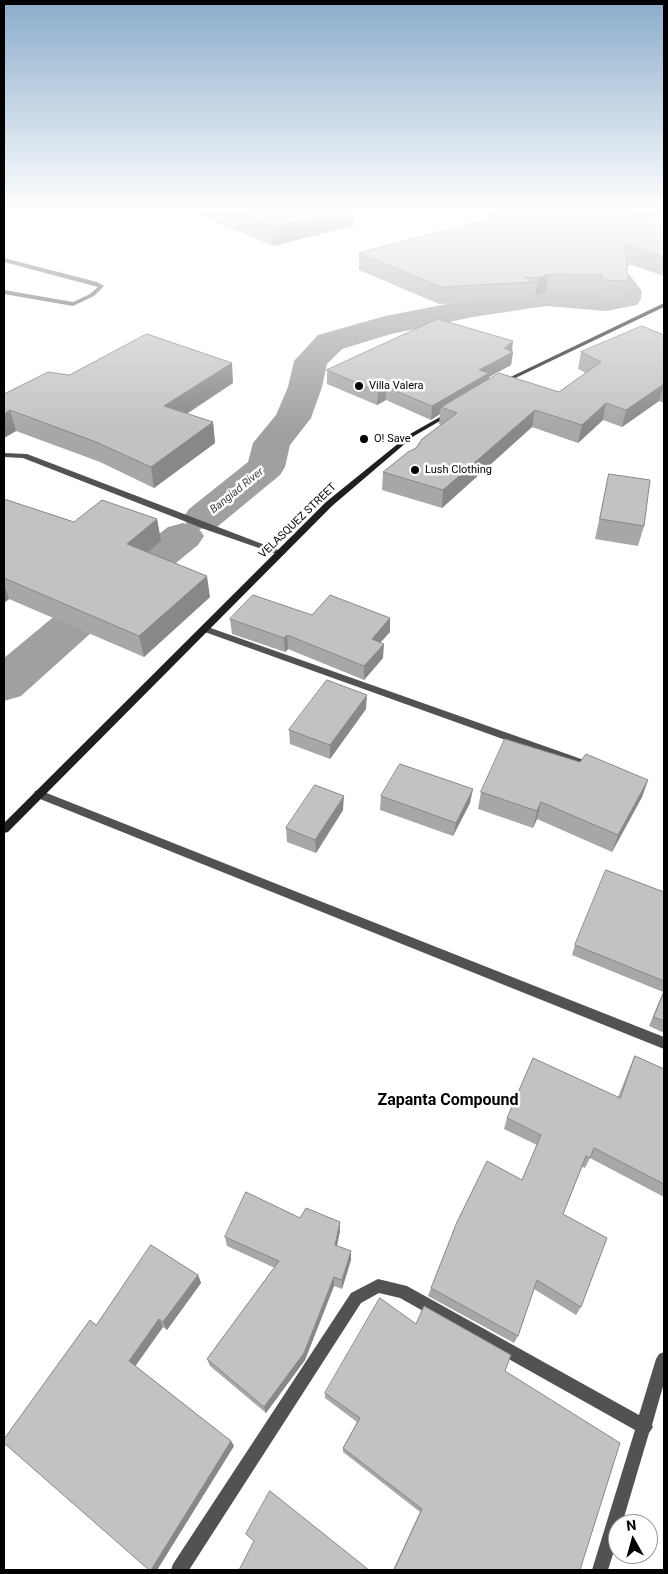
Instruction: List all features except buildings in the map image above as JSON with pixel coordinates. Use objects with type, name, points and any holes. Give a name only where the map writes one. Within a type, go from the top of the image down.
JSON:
[{"type":"main road","points":[[496,386],[664,305]]},
{"type":"main road","name":"VELASQUEZ STREET","points":[[4,829],[329,504],[412,436],[461,407]]},
{"type":"street","points":[[4,292],[72,304],[82,301],[99,290],[101,286],[93,282]]},
{"type":"street","points":[[4,455],[24,456],[210,528],[282,553]]},
{"type":"street","points":[[205,628],[594,768]]},
{"type":"street","points":[[39,794],[664,1043]]},
{"type":"street","points":[[179,1570],[356,1298],[378,1286],[402,1291],[645,1427]]},
{"type":"street","points":[[600,1570],[645,1427],[664,1359]]},
{"type":"waterway","name":"Bangiad River","points":[[203,518],[266,467],[272,443],[293,418],[305,387],[311,361],[330,342],[385,326],[473,308],[546,297],[606,302],[626,299],[627,291],[620,282]]},
{"type":"waterway","name":"Bangiad River","points":[[4,684],[85,614],[183,536]]},
{"type":"place","name":"Villa Valera","points":[[359,386]]},
{"type":"place","name":"O! Save","points":[[364,439]]},
{"type":"place","name":"Lush Clothing","points":[[415,470]]},
{"type":"district","name":"Zapanta Compound","points":[[448,1101]]}]
